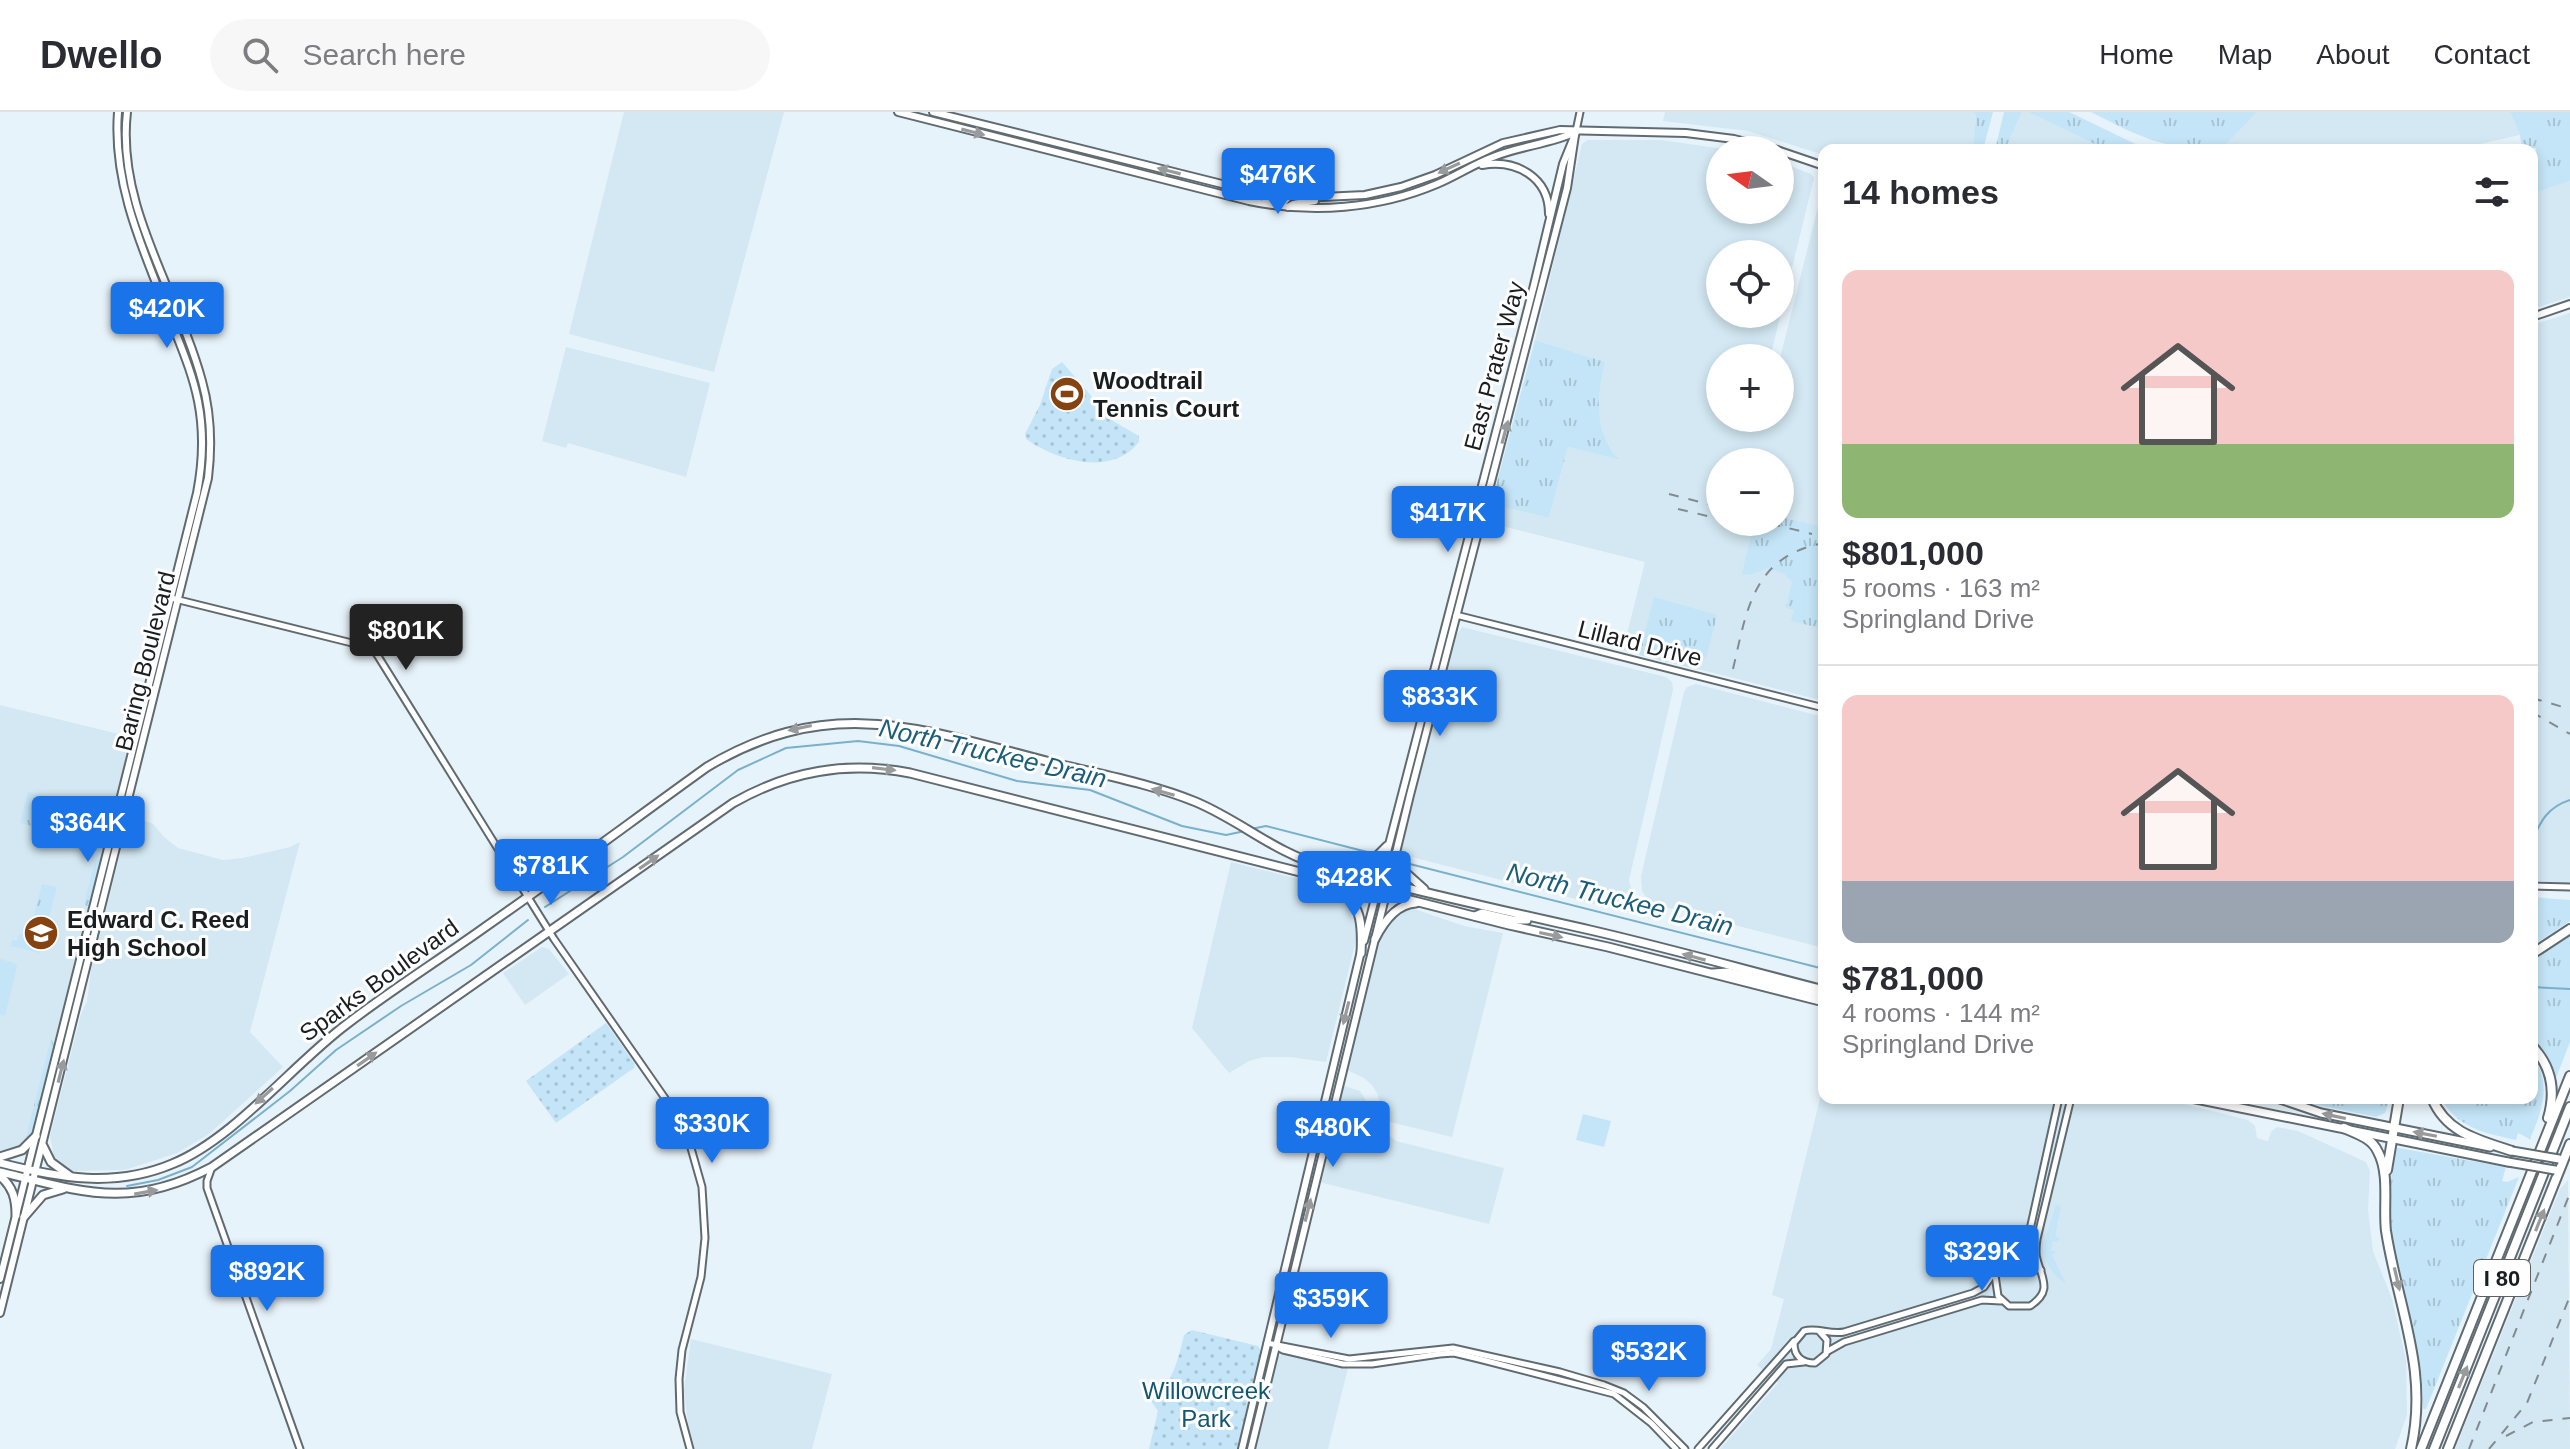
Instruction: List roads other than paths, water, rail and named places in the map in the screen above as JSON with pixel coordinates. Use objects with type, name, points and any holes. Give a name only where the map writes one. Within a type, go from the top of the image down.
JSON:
[{"type":"highway","points":[[2538,950],[2570,929]]},
{"type":"highway","points":[[2498,1253],[2552,1104],[2554,1094],[2548,1070],[2538,1055]]},
{"type":"highway","name":"I 80","points":[[2421,1449],[2570,1076]]},
{"type":"highway","points":[[2384,1203],[2398,1104]]},
{"type":"highway","points":[[2435,1104],[2455,1129],[2512,1151]]},
{"type":"highway","name":"I 80","points":[[2434,1449],[2570,1107]]},
{"type":"highway","points":[[2344,1128],[2364,1137],[2377,1149],[2383,1166],[2389,1246],[2416,1369],[2418,1409],[2411,1449]]},
{"type":"highway","points":[[2448,1449],[2563,1171],[2570,1144]]},
{"type":"main road","name":"Baring Boulevard","points":[[31,1175],[36,1136],[199,483],[201,420],[191,373],[124,191],[117,144],[118,112]]},
{"type":"main road","name":"Baring Boulevard","points":[[0,1279],[31,1175],[43,1146],[207,488],[209,413],[198,367],[133,194],[126,148],[127,112]]},
{"type":"main road","points":[[898,112],[1287,208],[1340,208],[1388,200],[1434,185],[1509,151],[1576,132]]},
{"type":"main road","points":[[933,112],[1246,190],[1289,197],[1326,198]]},
{"type":"main road","points":[[1287,208],[1293,204],[1401,187],[1520,137],[1560,130],[1710,136]]},
{"type":"main road","name":"East Prater Way","points":[[1242,1449],[1378,880],[1563,164],[1576,132]]},
{"type":"main road","name":"East Prater Way","points":[[1251,1449],[1396,853],[1567,188],[1576,132]]},
{"type":"main road","points":[[1794,155],[1818,164]]},
{"type":"main road","points":[[1471,167],[1503,163],[1529,173],[1544,192],[1549,207],[1549,224]]},
{"type":"main road","points":[[1249,201],[1284,201],[1289,197]]},
{"type":"main road","points":[[2538,315],[2570,304]]},
{"type":"main road","name":"Sparks Boulevard","points":[[0,1174],[76,1178],[139,1175],[175,1164],[206,1146],[346,1024],[707,767],[732,752],[787,731],[819,724],[869,722],[919,728],[1181,796],[1234,822],[1265,843],[1301,859],[1437,895],[1591,930],[1818,990]]},
{"type":"main road","name":"Sparks Boulevard","points":[[0,1160],[69,1189],[106,1195],[136,1194],[176,1184],[212,1167],[733,803],[787,778],[841,768],[871,767],[910,773],[1818,1001]]},
{"type":"main road","points":[[118,806],[127,809]]},
{"type":"main road","points":[[1345,872],[1367,866],[1387,846]]},
{"type":"main road","points":[[1396,853],[1412,881],[1437,895]]},
{"type":"main road","points":[[1322,877],[1356,904],[1361,921],[1361,953]]},
{"type":"main road","points":[[1375,939],[1385,921],[1403,905],[1423,903]]},
{"type":"main road","points":[[1475,916],[1482,913],[1512,920],[1538,919]]},
{"type":"main road","points":[[1711,974],[1728,972],[1818,991]]},
{"type":"main road","points":[[2222,1104],[2563,1171]]},
{"type":"main road","points":[[2295,1104],[2321,1113],[2564,1160]]},
{"type":"main road","points":[[0,1160],[22,1150],[36,1136]]},
{"type":"main road","points":[[43,1146],[46,1156],[58,1169],[76,1178]]},
{"type":"main road","points":[[0,1174],[13,1193],[20,1216],[43,1195],[69,1189]]},
{"type":"main road","name":"Baring Boulevard","points":[[0,1313],[20,1216]]},
{"type":"street","name":"East Prater Way","points":[[1576,132],[1580,112]]},
{"type":"street","points":[[171,598],[356,644],[376,653],[527,897],[676,1114],[689,1141],[704,1204],[703,1260],[682,1350],[679,1379],[680,1412],[690,1449]]},
{"type":"street","name":"Lillard Drive","points":[[1448,613],[1818,706]]},
{"type":"street","points":[[2538,886],[2570,887]]},
{"type":"street","points":[[1698,1449],[1807,1330],[1835,1334],[1844,1332],[1984,1287],[1998,1267],[2023,1248],[2029,1236],[2058,1104]]},
{"type":"street","points":[[1712,1449],[1786,1364],[1818,1362],[1827,1352],[1844,1342],[1982,1300],[2003,1302],[2015,1308],[2024,1308],[2036,1302],[2044,1291],[2044,1278],[2036,1258],[2037,1239],[2070,1104]]},
{"type":"street","points":[[212,1167],[207,1188],[300,1449]]},
{"type":"street","points":[[2007,1259],[2022,1260],[2041,1270]]},
{"type":"street","points":[[1995,1274],[1995,1288],[2003,1302]]},
{"type":"street","points":[[1819,1331],[1827,1340],[1827,1352]]},
{"type":"street","points":[[1795,1340],[1796,1353],[1805,1362]]},
{"type":"street","points":[[1267,1343],[1283,1350],[1343,1364],[1372,1364],[1454,1353],[1585,1386],[1614,1394],[1625,1401],[1676,1449]]},
{"type":"street","points":[[1275,1345],[1284,1344],[1349,1359],[1453,1348],[1560,1372],[1624,1393],[1643,1407],[1685,1449]]},
{"type":"waterway","name":"North Truckee Drain","points":[[545,907],[623,857],[738,770],[786,748],[858,741],[899,746],[1017,781],[1090,790],[1182,826],[1226,835],[1245,831]]},
{"type":"waterway","name":"North Truckee Drain","points":[[2538,828],[2556,807],[2570,800]]},
{"type":"waterway","name":"North Truckee Drain","points":[[1251,829],[1266,826],[1375,854]]},
{"type":"waterway","name":"North Truckee Drain","points":[[1406,863],[1818,967]]},
{"type":"waterway","name":"North Truckee Drain","points":[[127,1186],[158,1180],[192,1167],[290,1091],[336,1050],[401,1006],[471,965],[528,920]]},
{"type":"waterway","points":[[2538,987],[2570,989]]},
{"type":"railway","points":[[1669,494],[1706,503]]},
{"type":"railway","points":[[1678,509],[1706,516]]},
{"type":"railway","points":[[1794,530],[1812,534]]},
{"type":"railway","points":[[1733,669],[1743,626],[1757,588],[1782,560],[1818,545]]},
{"type":"railway","points":[[2538,700],[2570,709]]},
{"type":"railway","points":[[2538,715],[2570,734]]},
{"type":"railway","points":[[2469,1449],[2570,1193]]},
{"type":"railway","points":[[2489,1449],[2527,1403],[2570,1296]]},
{"type":"railway","points":[[2506,1436],[2533,1422],[2570,1418]]},
{"type":"place","name":"Woodtrail Tennis Court","points":[[1067,394]]},
{"type":"place","name":"Edward C. Reed High School","points":[[41,933]]},
{"type":"park label","name":"Willowcreek Park","points":[[1206,1404]]}]
